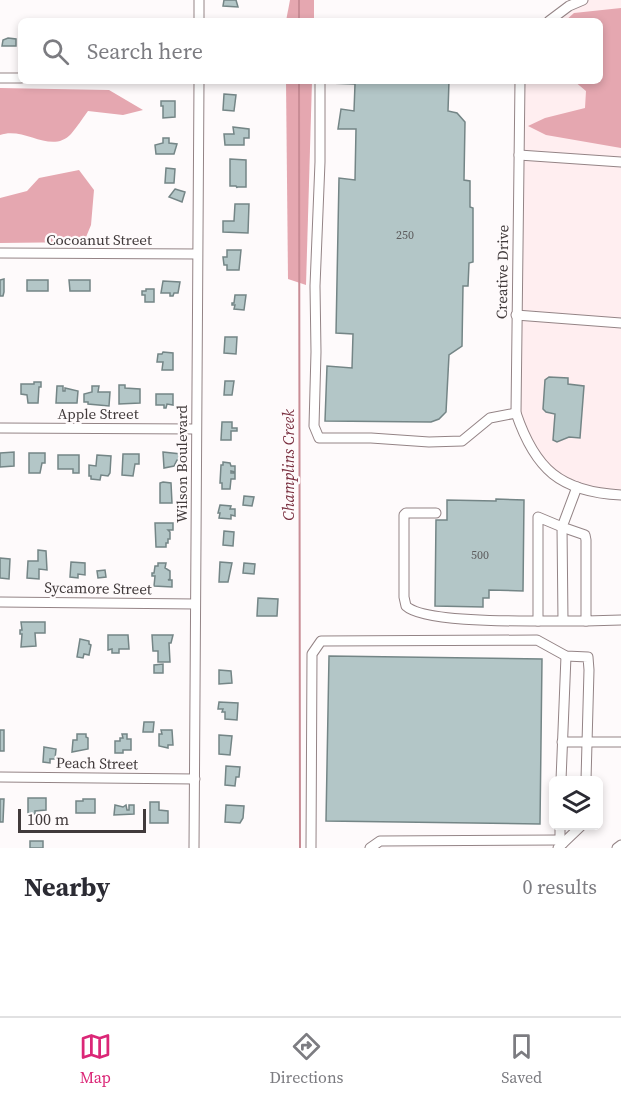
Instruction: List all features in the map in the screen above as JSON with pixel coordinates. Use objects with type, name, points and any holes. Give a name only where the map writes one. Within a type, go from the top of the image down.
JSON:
[{"type":"street","points":[[199,0],[199,18]]},
{"type":"street","points":[[553,18],[569,6],[583,0]]},
{"type":"street","points":[[0,78],[18,78]]},
{"type":"street","name":"Wilson Boulevard","points":[[194,848],[199,84]]},
{"type":"street","points":[[320,84],[314,426],[319,438],[462,441],[490,418],[516,413]]},
{"type":"street","name":"Creative Drive","points":[[520,84],[516,413],[525,438],[537,459],[564,482],[577,487]]},
{"type":"street","points":[[519,155],[621,162]]},
{"type":"street","name":"Cocoanut Street","points":[[0,253],[197,254]]},
{"type":"street","points":[[516,315],[621,323]]},
{"type":"street","name":"Apple Street","points":[[0,428],[196,429]]},
{"type":"street","points":[[563,621],[562,527],[577,487],[586,491],[621,495]]},
{"type":"street","points":[[436,513],[406,513],[404,515],[404,597],[406,606],[417,612],[469,620],[621,620]]},
{"type":"street","points":[[538,621],[538,518],[585,535],[586,621]]},
{"type":"street","name":"Sycamore Street","points":[[0,602],[195,604]]},
{"type":"street","points":[[311,848],[312,654],[321,641],[537,640],[566,656],[588,657],[586,776]]},
{"type":"street","points":[[561,776],[566,656]]},
{"type":"street","points":[[562,742],[621,742]]},
{"type":"street","name":"Peach Street","points":[[0,777],[195,779]]},
{"type":"street","points":[[370,848],[380,841],[560,844],[575,830]]},
{"type":"shaded area","points":[[290,0],[314,0],[314,18],[287,18]]},
{"type":"shaded area","points":[[583,0],[621,0],[621,495],[608,494],[550,472],[516,413],[520,84],[603,84],[603,18],[554,18]]},
{"type":"shaded area","points":[[621,8],[621,148],[546,135],[528,126],[545,118],[585,108],[586,91],[578,84],[603,84],[603,18],[568,18],[574,13]]},
{"type":"shaded area","points":[[286,84],[312,84],[306,285],[288,279]]},
{"type":"shaded area","points":[[0,88],[109,90],[143,110],[123,115],[88,111],[71,134],[55,142],[19,134],[0,135]]},
{"type":"shaded area","points":[[79,170],[94,190],[91,225],[84,242],[0,243],[0,198],[27,191],[39,178]]},
{"type":"building","points":[[224,0],[236,0],[238,7],[223,6]]},
{"type":"building","points":[[16,39],[16,46],[2,46],[3,40]]},
{"type":"building","points":[[355,84],[449,84],[448,111],[457,113],[465,122],[464,180],[470,181],[470,207],[473,208],[473,262],[469,263],[468,286],[463,286],[462,346],[449,355],[446,412],[439,419],[431,422],[325,421],[327,366],[352,368],[353,334],[336,333],[339,178],[355,180],[356,129],[338,129],[341,109],[354,111]]},
{"type":"building","points":[[224,94],[236,95],[234,111],[223,110]]},
{"type":"building","points":[[161,101],[175,101],[175,117],[163,118]]},
{"type":"building","points":[[233,127],[249,129],[249,138],[244,138],[244,145],[225,145],[224,134],[234,134]]},
{"type":"building","points":[[163,138],[169,138],[169,143],[177,144],[174,154],[156,154],[155,145],[163,143]]},
{"type":"building","points":[[230,159],[246,160],[246,187],[230,186]]},
{"type":"building","points":[[166,168],[175,169],[174,183],[165,183]]},
{"type":"building","points":[[175,189],[185,192],[182,202],[169,197]]},
{"type":"building","points":[[235,204],[249,204],[248,233],[223,232],[223,221],[234,221]]},
{"type":"building","points":[[227,250],[241,250],[239,270],[227,270],[227,265],[224,265],[223,257],[227,257]]},
{"type":"building","points":[[4,279],[4,292],[3,296],[0,296],[0,280]]},
{"type":"building","points":[[27,280],[48,280],[48,291],[27,291]]},
{"type":"building","points":[[69,280],[90,280],[90,291],[70,291]]},
{"type":"building","points":[[163,281],[180,282],[178,293],[170,296],[170,293],[161,293]]},
{"type":"building","points":[[154,289],[154,302],[145,302],[145,295],[142,295],[142,291]]},
{"type":"building","points":[[235,295],[246,295],[244,310],[234,309],[235,305],[232,303],[234,303]]},
{"type":"building","points":[[225,337],[237,337],[236,354],[224,353]]},
{"type":"building","points":[[173,353],[173,370],[162,370],[163,362],[157,362],[158,354]]},
{"type":"building","points":[[549,377],[568,378],[568,384],[584,386],[580,438],[569,437],[557,442],[553,440],[555,414],[543,409],[545,380]]},
{"type":"building","points":[[225,381],[234,381],[232,395],[224,395]]},
{"type":"building","points":[[34,382],[41,382],[38,403],[28,403],[27,395],[21,394],[21,384],[34,384]]},
{"type":"building","points":[[119,385],[125,385],[125,388],[140,389],[140,403],[119,404]]},
{"type":"building","points":[[57,386],[63,386],[63,391],[65,388],[78,391],[77,403],[56,403]]},
{"type":"building","points":[[92,386],[99,386],[98,392],[110,392],[109,406],[84,402],[84,394],[92,392]]},
{"type":"building","points":[[156,394],[173,394],[173,405],[167,404],[164,408],[164,405],[156,405]]},
{"type":"building","points":[[222,422],[232,422],[232,428],[237,428],[237,431],[231,431],[231,440],[221,440]]},
{"type":"building","points":[[14,452],[14,466],[0,467],[0,453]]},
{"type":"building","points":[[163,452],[181,454],[181,460],[177,460],[174,466],[164,468]]},
{"type":"building","points":[[29,453],[45,453],[45,463],[42,463],[40,473],[29,473]]},
{"type":"building","points":[[123,454],[139,454],[139,464],[135,464],[133,476],[122,475]]},
{"type":"building","points":[[58,455],[79,455],[79,473],[73,473],[73,469],[58,469]]},
{"type":"building","points":[[97,455],[111,456],[110,473],[108,476],[101,475],[100,480],[91,479],[89,476],[89,465],[96,466]]},
{"type":"building","points":[[223,462],[235,466],[235,472],[231,471],[235,473],[235,479],[231,479],[230,489],[222,489],[222,483],[220,483]]},
{"type":"building","points":[[160,483],[171,483],[172,503],[160,503]]},
{"type":"building","points":[[244,496],[254,497],[252,506],[243,505]]},
{"type":"building","points":[[496,499],[524,500],[523,591],[489,590],[489,598],[483,598],[483,607],[435,606],[436,520],[447,520],[447,500],[496,501]]},
{"type":"building","points":[[220,505],[231,506],[230,509],[235,509],[235,516],[231,515],[231,519],[219,518]]},
{"type":"building","points":[[155,523],[173,523],[173,530],[168,530],[170,539],[166,547],[156,547]]},
{"type":"building","points":[[224,531],[234,532],[233,546],[223,545]]},
{"type":"building","points":[[38,550],[46,551],[47,570],[39,569],[39,579],[27,578],[28,561],[38,561]]},
{"type":"building","points":[[0,558],[10,559],[9,579],[0,578]]},
{"type":"building","points":[[71,562],[85,563],[85,575],[78,574],[78,578],[70,577]]},
{"type":"building","points":[[220,562],[232,563],[228,582],[219,582]]},
{"type":"building","points":[[158,563],[166,563],[165,568],[170,571],[168,580],[172,580],[172,587],[154,586],[155,576],[152,576],[152,573]]},
{"type":"building","points":[[244,563],[255,564],[254,574],[243,573]]},
{"type":"building","points":[[105,570],[106,577],[98,578],[97,571]]},
{"type":"building","points":[[258,598],[278,599],[277,616],[257,616]]},
{"type":"building","points":[[21,622],[45,622],[45,633],[35,633],[36,646],[21,647]]},
{"type":"building","points":[[108,635],[128,635],[129,649],[119,649],[119,653],[112,653],[112,649],[108,650]]},
{"type":"building","points":[[152,635],[173,635],[169,643],[170,662],[158,662],[158,651],[153,651]]},
{"type":"building","points":[[80,639],[89,641],[91,645],[89,655],[84,654],[83,658],[77,657]]},
{"type":"building","points":[[329,656],[542,659],[540,824],[326,821]]},
{"type":"building","points":[[163,664],[163,673],[154,673],[154,665]]},
{"type":"building","points":[[219,670],[231,671],[232,683],[219,684]]},
{"type":"building","points":[[219,702],[238,703],[237,720],[225,719],[223,709],[218,709]]},
{"type":"building","points":[[144,722],[154,722],[153,732],[143,732]]},
{"type":"building","points":[[0,730],[4,730],[4,751],[0,751]]},
{"type":"building","points":[[161,730],[172,730],[173,745],[168,745],[168,748],[159,746]]},
{"type":"building","points":[[77,734],[86,734],[88,749],[72,752],[73,740],[77,740]]},
{"type":"building","points":[[122,734],[127,734],[127,739],[131,739],[131,750],[115,753],[115,741],[123,738]]},
{"type":"building","points":[[219,735],[232,736],[230,755],[219,754]]},
{"type":"building","points":[[44,747],[56,749],[55,759],[50,759],[50,763],[43,762]]},
{"type":"building","points":[[226,766],[240,767],[235,786],[225,785]]},
{"type":"building","points":[[28,798],[46,798],[46,810],[28,814]]},
{"type":"building","points":[[0,799],[4,799],[3,822],[0,822]]},
{"type":"building","points":[[83,799],[95,799],[95,813],[76,813],[76,801],[83,801]]},
{"type":"building","points":[[150,802],[159,802],[159,810],[168,811],[168,823],[150,823]]},
{"type":"building","points":[[115,805],[123,807],[126,805],[129,810],[129,805],[134,805],[134,814],[114,815]]},
{"type":"building","points":[[226,805],[244,806],[240,823],[225,822]]},
{"type":"building","points":[[30,841],[43,841],[43,848],[30,848]]},
{"type":"waterway","name":"Champlins Creek","points":[[299,0],[299,18]]},
{"type":"waterway","name":"Champlins Creek","points":[[299,84],[300,848]]}]
